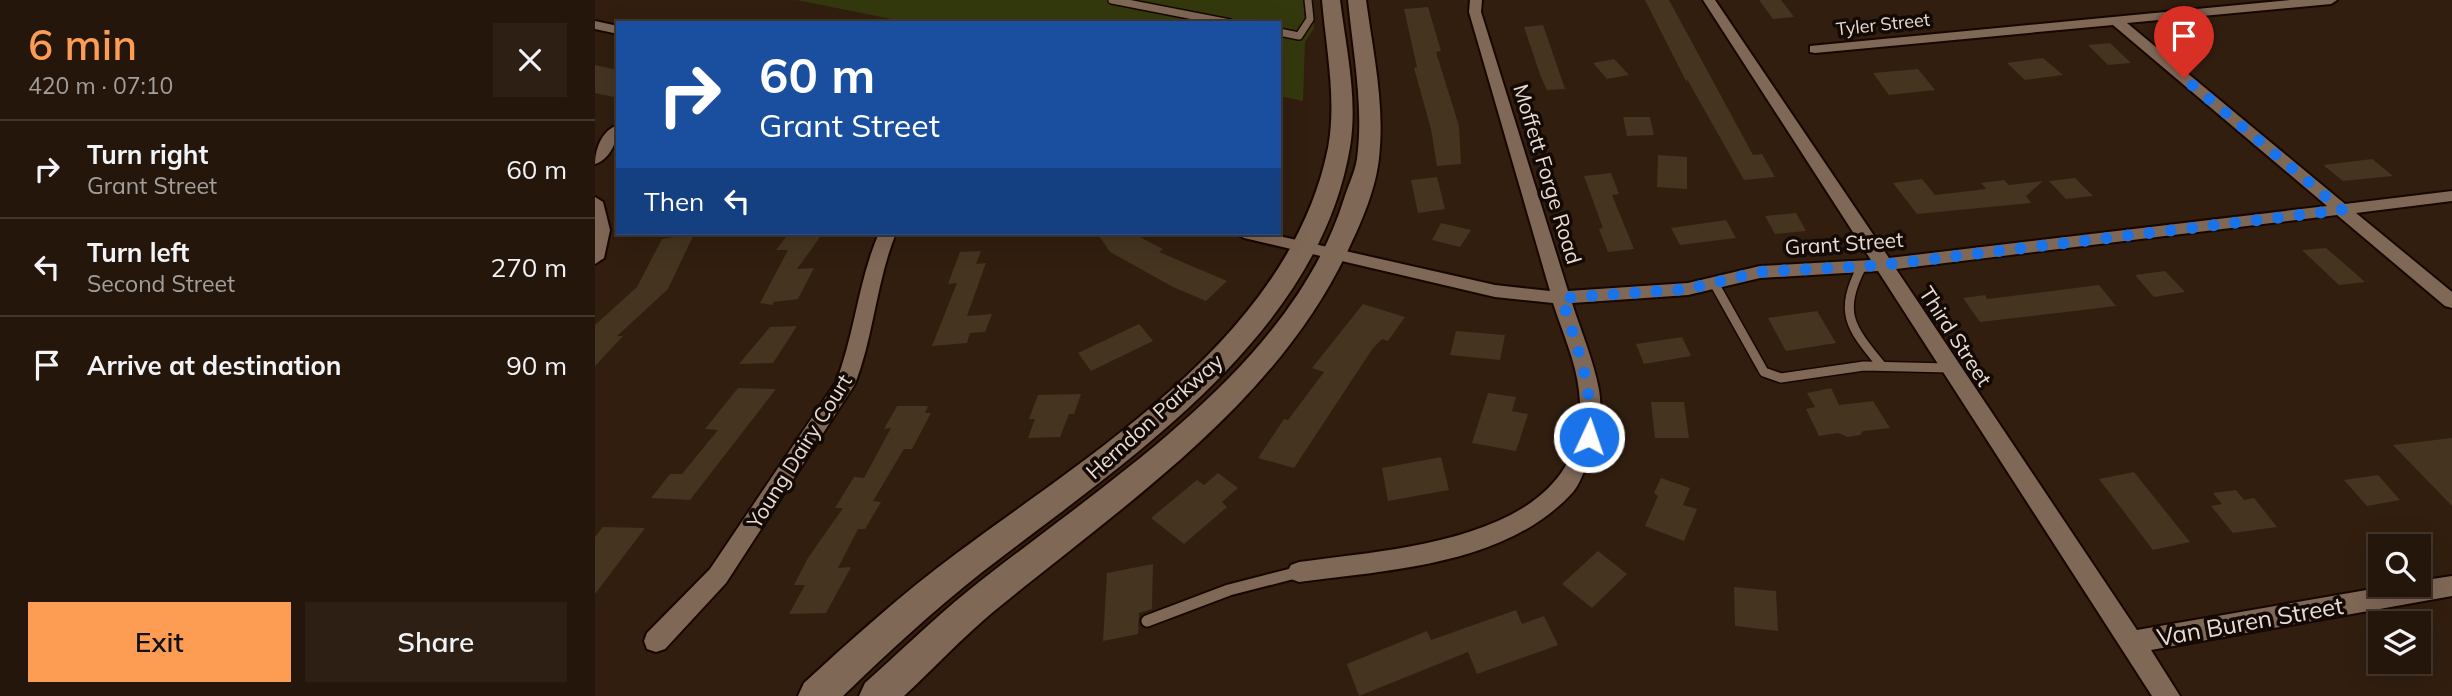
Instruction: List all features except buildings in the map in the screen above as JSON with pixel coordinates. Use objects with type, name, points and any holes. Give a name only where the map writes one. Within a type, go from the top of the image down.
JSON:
[{"type":"main road","name":"Herndon Parkway","points":[[878,696],[978,604],[1109,503],[1203,422],[1267,355],[1319,285],[1319,251],[1341,131],[1331,0]]},
{"type":"main road","name":"Herndon Parkway","points":[[817,696],[967,564],[1118,451],[1191,388],[1319,251],[1364,181],[1370,142],[1370,106],[1357,0]]},
{"type":"street","name":"Moffett Forge Road","points":[[1299,572],[1453,549],[1486,540],[1516,526],[1542,508],[1563,487],[1580,462],[1589,437],[1592,412],[1589,391],[1475,12],[1476,0]]},
{"type":"street","name":"Third Street","points":[[1709,0],[1872,265],[1949,368],[2167,696]]},
{"type":"street","name":"Tyler Street","points":[[1815,50],[2331,0]]},
{"type":"street","points":[[2115,20],[2452,302]]},
{"type":"street","points":[[595,26],[616,30]]},
{"type":"street","points":[[595,159],[616,132]]},
{"type":"street","name":"Grant Street","points":[[1252,235],[1420,276],[1495,291],[1562,298],[1688,289],[1760,272],[1872,265],[2452,196]]},
{"type":"street","points":[[595,202],[603,224],[602,240],[595,258]]},
{"type":"street","name":"Young Dairy Court","points":[[656,641],[718,576],[845,384],[856,360],[876,265],[886,235]]},
{"type":"street","name":"Van Buren Street","points":[[2131,642],[2452,586]]},
{"type":"lane","points":[[1112,0],[1220,21]]},
{"type":"lane","points":[[1281,32],[1299,36],[1310,19],[1308,0]]},
{"type":"lane","points":[[1872,265],[1847,297],[1847,313],[1862,342],[1881,365]]},
{"type":"lane","points":[[1714,283],[1765,372],[1781,378],[1881,365],[1949,368]]},
{"type":"lane","points":[[1147,621],[1230,590],[1299,572]]},
{"type":"green space","points":[[797,0],[1312,0],[1314,28],[1305,42],[1303,101],[1281,96],[1281,21],[901,21]]},
{"type":"route","points":[[1589,437],[1592,412],[1589,391],[1562,298],[1688,289],[1760,272],[1882,265],[2342,210],[2184,78]]}]
